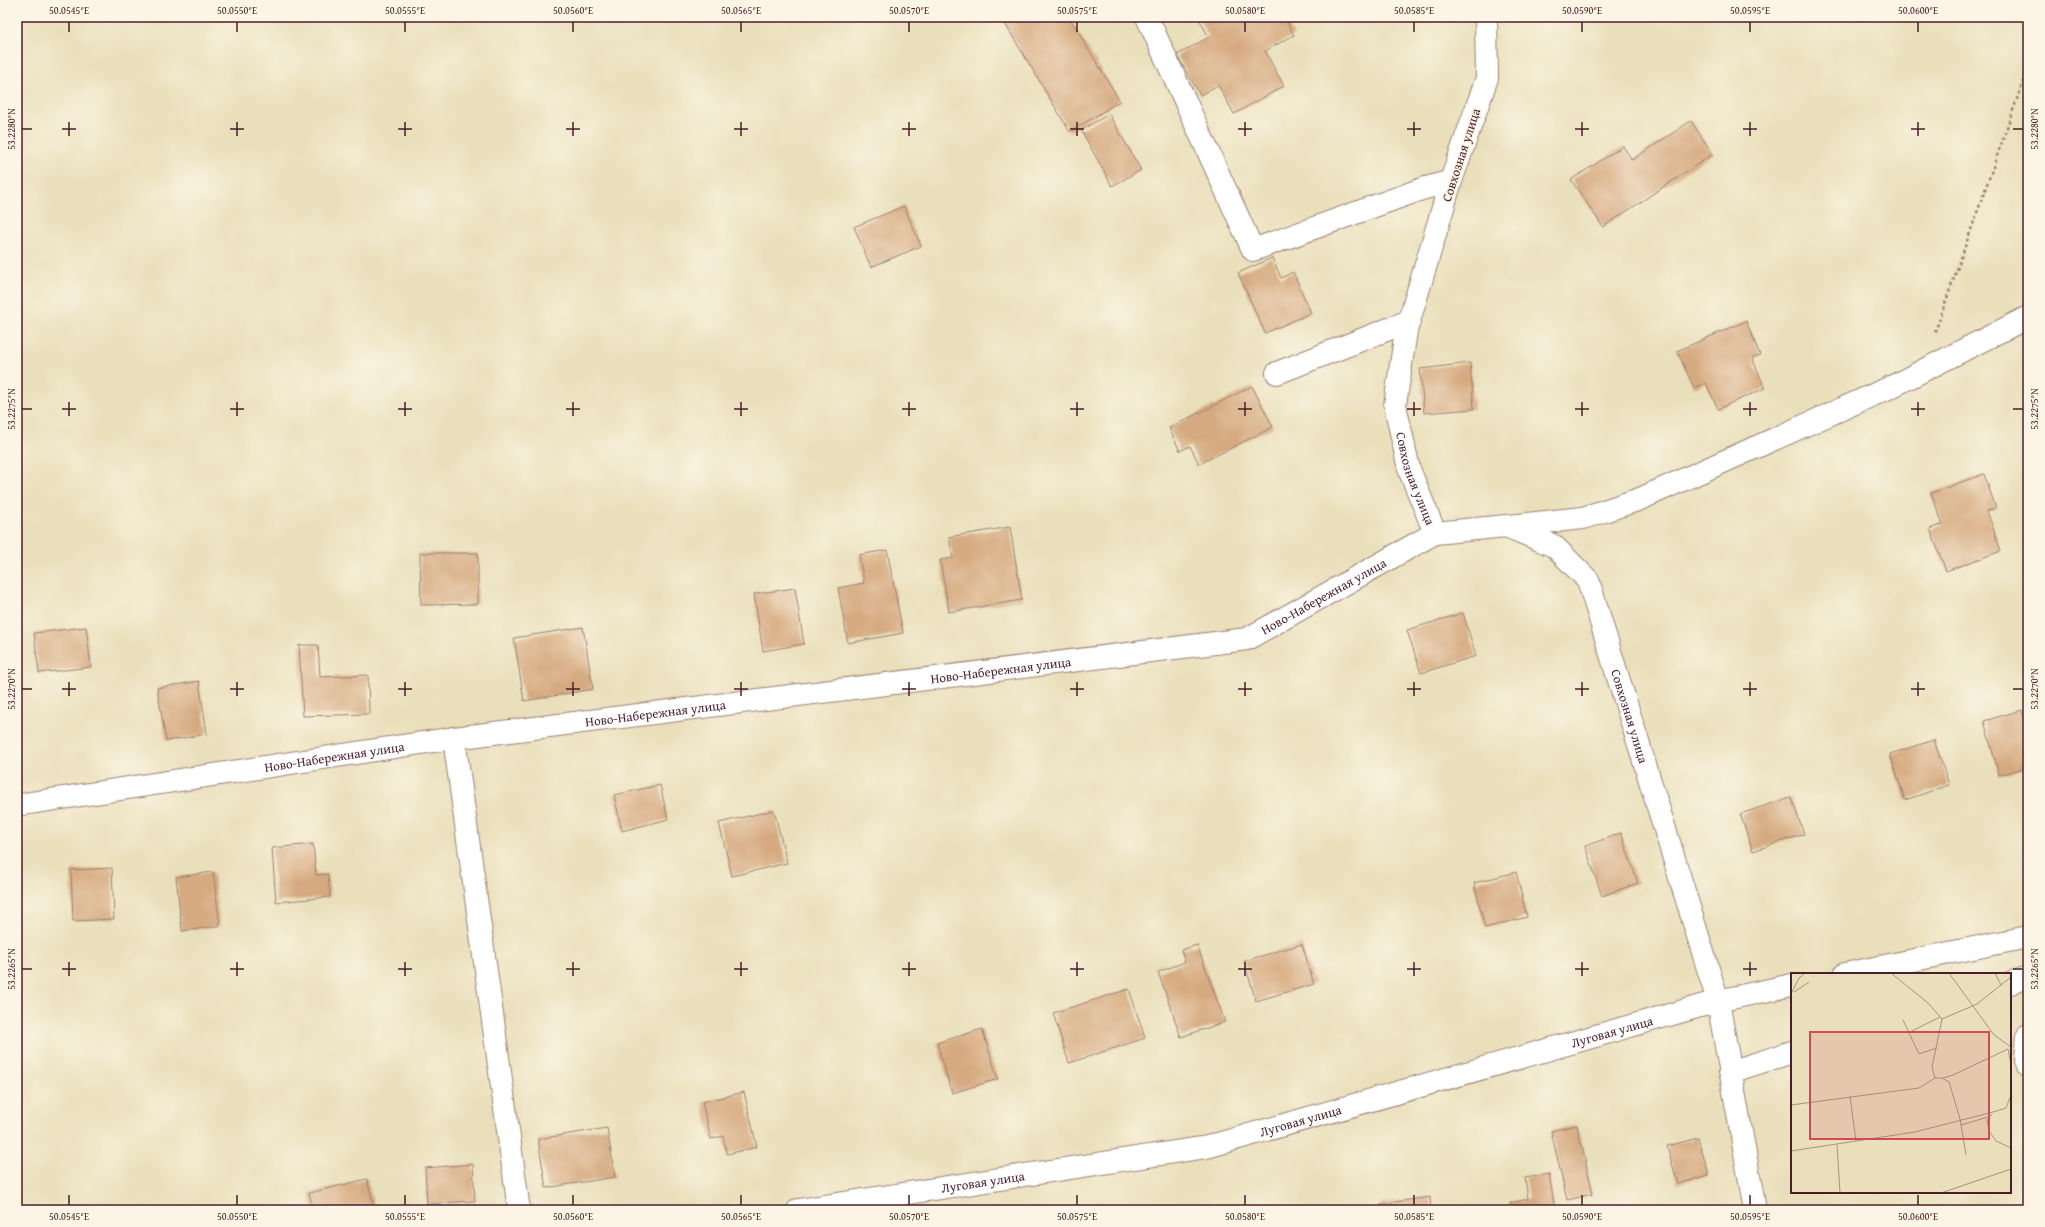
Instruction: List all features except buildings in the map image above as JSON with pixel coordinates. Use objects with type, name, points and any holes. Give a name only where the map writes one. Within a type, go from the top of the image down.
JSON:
[{"type":"street","points":[[1147,17],[1253,250],[1422,189],[1451,181]]},
{"type":"street","name":"Совхозная улица","points":[[1486,17],[1487,78],[1451,181],[1406,331],[1395,405],[1409,469],[1435,533],[1506,526],[1554,546],[1588,580],[1718,1001],[1754,1210]]},
{"type":"street","points":[[1506,526],[1583,518],[1640,499],[1893,386],[2028,317]]},
{"type":"street","points":[[1277,373],[1410,321]]},
{"type":"street","name":"Ново-Набережная улица","points":[[17,805],[454,738],[1247,638],[1435,533]]},
{"type":"street","points":[[454,738],[519,1210]]},
{"type":"street","points":[[1850,973],[2028,937]]},
{"type":"street","points":[[2011,983],[2028,978]]},
{"type":"street","name":"Луговая улица","points":[[798,1210],[1207,1146],[1718,1001],[1791,985]]},
{"type":"street","points":[[2028,1035],[2026,1059],[2028,1066]]},
{"type":"street","points":[[1730,1072],[1791,1052]]},
{"type":"path","points":[[1920,372],[2023,82],[2028,59]]}]
